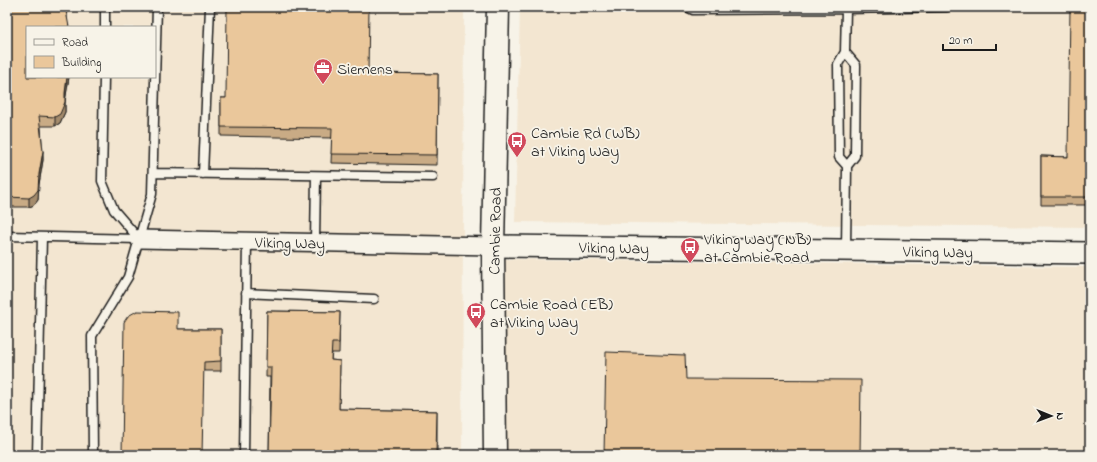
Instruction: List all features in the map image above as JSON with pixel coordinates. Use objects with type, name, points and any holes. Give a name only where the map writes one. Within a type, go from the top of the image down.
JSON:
[{"type":"main road","name":"Cambie Road","points":[[495,455],[493,246],[498,7]]},
{"type":"street","name":"Viking Way","points":[[139,238],[493,246],[1090,253]]},
{"type":"lane","points":[[105,7],[105,26]]},
{"type":"lane","points":[[156,40],[157,7]]},
{"type":"lane","points":[[203,174],[210,7]]},
{"type":"lane","points":[[687,7],[693,10],[947,7]]},
{"type":"lane","points":[[846,9],[846,52],[838,64],[838,149],[839,157],[847,166]]},
{"type":"lane","points":[[846,52],[856,65],[855,156],[847,166],[846,250]]},
{"type":"lane","points":[[104,78],[102,181],[114,210],[139,238]]},
{"type":"lane","points":[[93,455],[92,336],[128,277],[152,194],[155,78]]},
{"type":"lane","points":[[152,173],[433,177]]},
{"type":"lane","points":[[315,242],[316,176]]},
{"type":"lane","points":[[7,236],[139,238]]},
{"type":"lane","points":[[37,455],[42,237]]},
{"type":"lane","points":[[244,455],[247,241]]},
{"type":"lane","points":[[246,293],[374,299]]},
{"type":"shaded area","points":[[7,7],[464,7],[462,455],[7,455]]},
{"type":"shaded area","points":[[520,7],[1090,7],[1090,227],[515,222]]},
{"type":"shaded area","points":[[503,259],[1090,267],[1090,455],[507,455]]},
{"type":"building","points":[[7,7],[67,7],[66,11],[69,26],[26,26],[26,78],[67,78],[65,102],[60,114],[55,117],[39,116],[43,151],[38,190],[29,198],[7,197]]},
{"type":"building","points":[[227,7],[369,7],[368,73],[438,74],[437,155],[331,154],[332,128],[221,127],[221,98],[226,98]]},
{"type":"building","points":[[1070,7],[1090,7],[1090,197],[1041,197],[1041,156],[1068,157]]},
{"type":"building","points":[[7,265],[9,265],[7,349]]},
{"type":"building","points":[[137,311],[178,312],[178,329],[221,329],[221,361],[204,362],[202,455],[122,455],[124,322],[128,316]]},
{"type":"building","points":[[267,311],[340,312],[339,343],[332,343],[331,360],[340,361],[339,409],[437,411],[436,455],[269,455],[271,367],[266,367]]},
{"type":"building","points":[[606,352],[685,355],[686,379],[861,380],[860,455],[604,455]]},
{"type":"place","name":"Siemens","points":[[323,85]]},
{"type":"place","name":"Cambie Rd (WB) at Viking Way","points":[[517,158]]},
{"type":"place","name":"Viking Way (NB) at Cambie Road","points":[[690,264]]},
{"type":"place","name":"Cambie Road (EB) at Viking Way","points":[[476,329]]}]
